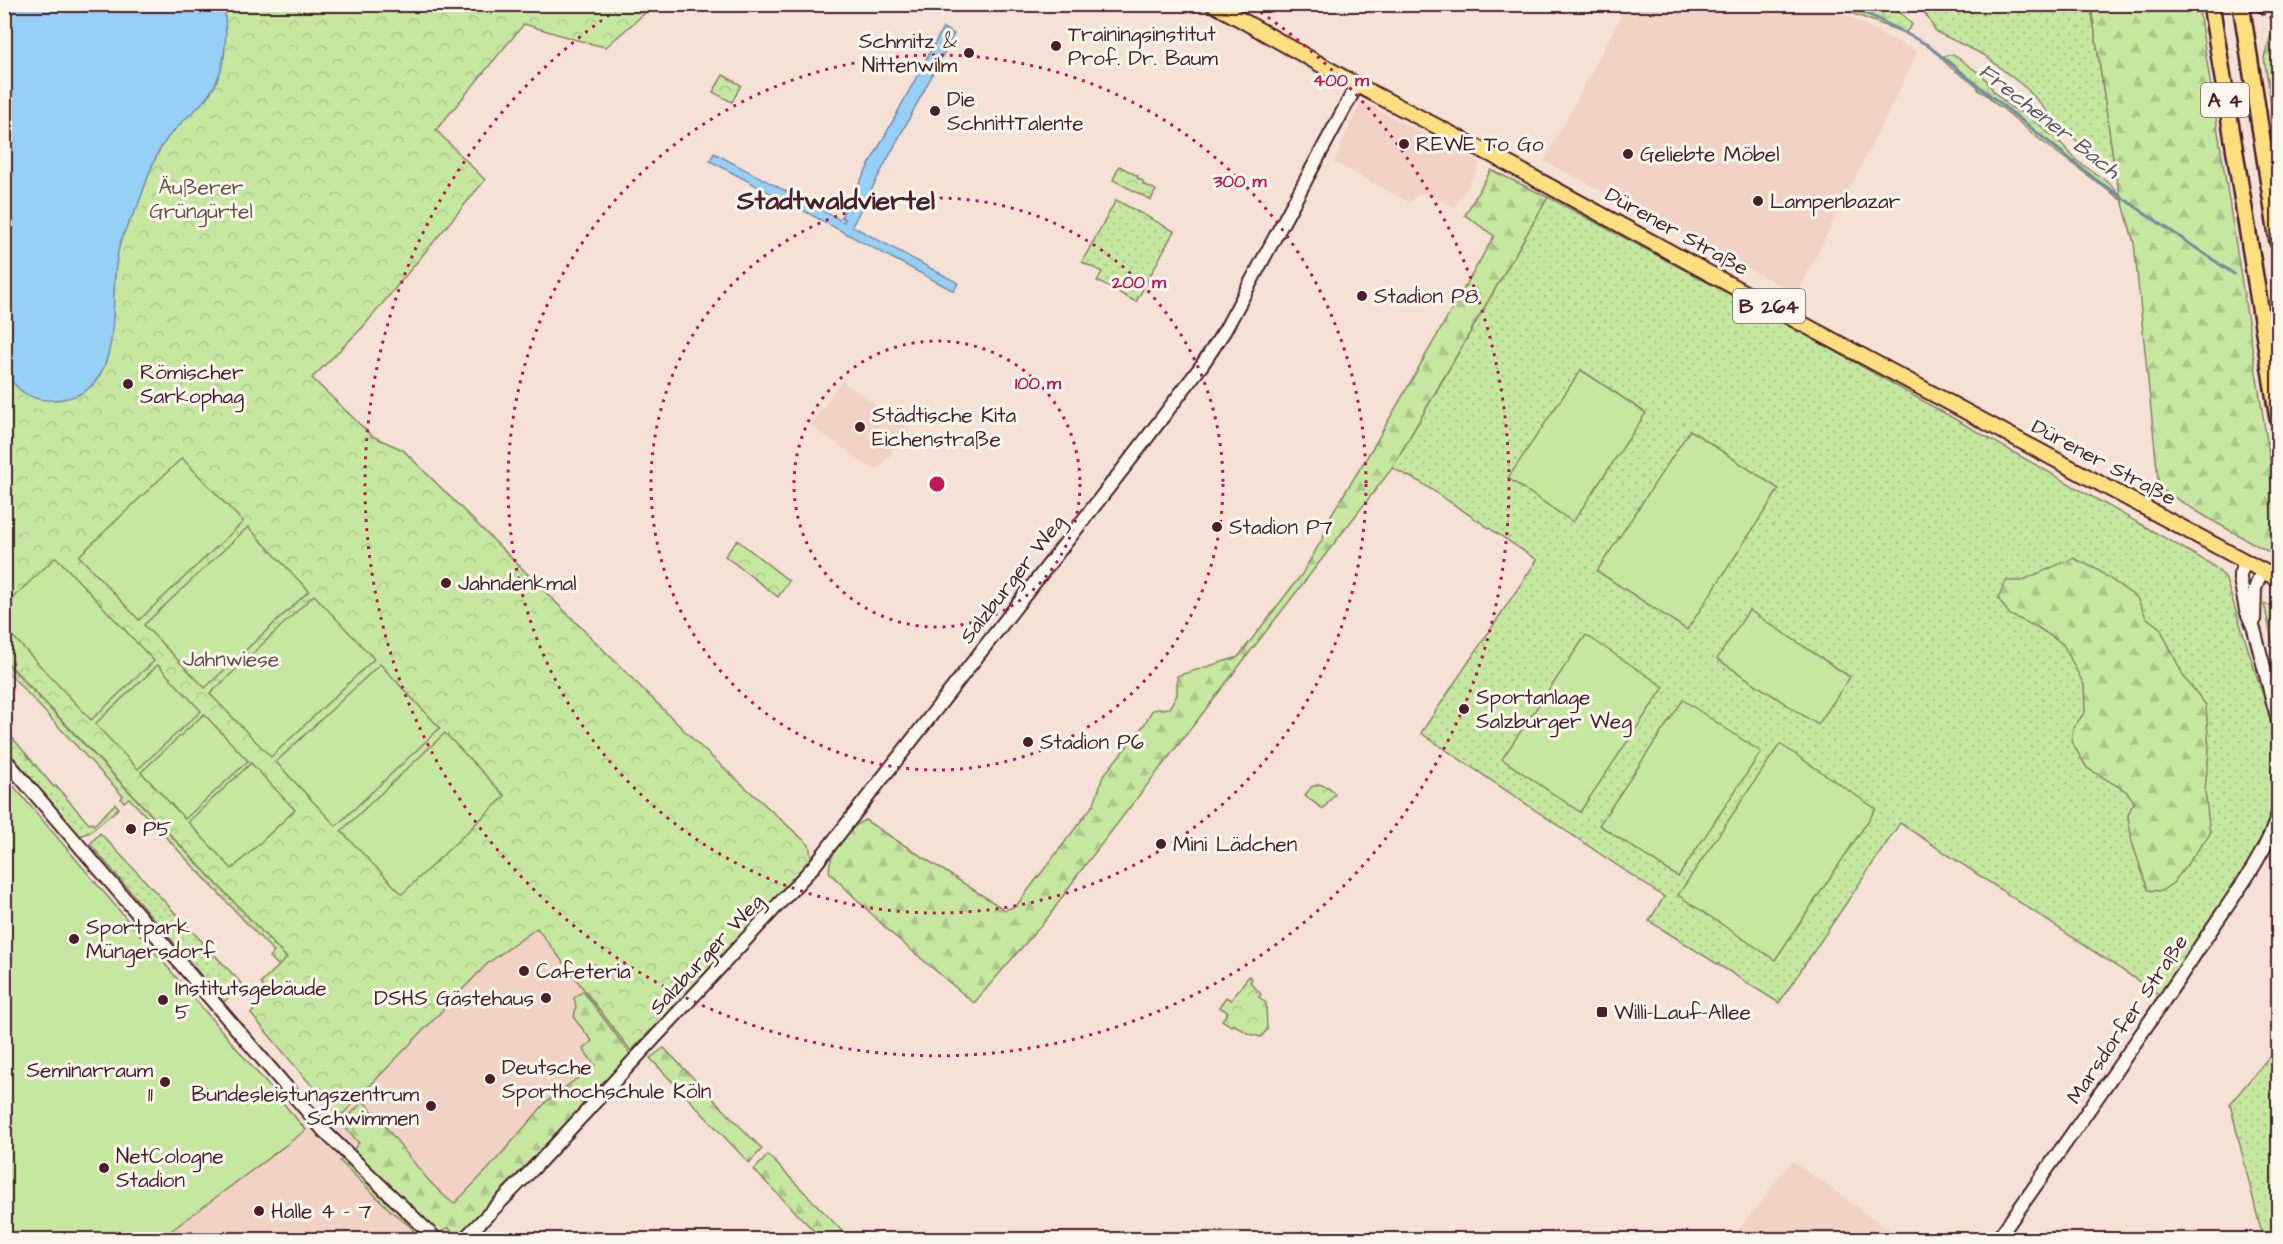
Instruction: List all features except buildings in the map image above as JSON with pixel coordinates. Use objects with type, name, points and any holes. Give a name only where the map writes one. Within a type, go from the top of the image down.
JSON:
[{"type":"highway","name":"A 4","points":[[2211,4],[2278,419]]},
{"type":"highway","name":"A 4","points":[[2241,4],[2278,242]]},
{"type":"main road","name":"Dürener Straße","points":[[1214,4],[1357,85],[1492,155],[2278,579]]},
{"type":"street","name":"Salzburger Weg","points":[[463,1239],[533,1169],[814,866],[1202,365],[1225,330],[1357,85]]},
{"type":"street","points":[[2246,561],[2240,579],[2278,721]]},
{"type":"street","points":[[2254,628],[2255,589],[2262,570]]},
{"type":"street","points":[[4,758],[325,1132],[437,1239]]},
{"type":"street","name":"Marsdorfer Straße","points":[[1997,1239],[2159,1009],[2263,849],[2278,813]]},
{"type":"shaded area","points":[[1627,5],[1816,5],[1835,10],[1918,52],[1797,294],[1544,161]]},
{"type":"shaded area","points":[[1361,101],[1481,164],[1455,207],[1422,192],[1409,202],[1334,162]]},
{"type":"shaded area","name":"Städtische Kita Eichenstraße","points":[[842,381],[909,429],[880,467],[876,469],[868,466],[811,425]]},
{"type":"shaded area","name":"Deutsche Sporthochschule Köln","points":[[537,928],[631,1051],[522,1161],[450,1239],[5,1240],[138,1071],[214,1022],[303,1125],[331,1126],[488,963]]},
{"type":"shaded area","points":[[1792,1161],[1902,1239],[1732,1239]]},
{"type":"green space","points":[[1863,4],[1886,7],[1905,17],[1912,25],[1905,33],[1830,5]]},
{"type":"green space","name":"Äußerer Grüngürtel","points":[[5,5],[654,5],[606,47],[524,24],[436,130],[485,180],[363,327],[312,378],[372,436],[403,450],[702,748],[809,845],[812,861],[631,1051],[537,928],[488,963],[339,1118],[251,1014],[266,993],[261,983],[287,958],[5,660]]},
{"type":"green space","points":[[1915,5],[2091,5],[2116,178],[2054,119],[2027,89],[1984,55],[1936,32],[1925,13]]},
{"type":"green space","points":[[2091,5],[2198,5],[2278,511],[2278,557],[2159,488],[2134,243],[2116,178]]},
{"type":"green space","points":[[2271,35],[2278,39],[2278,149],[2264,57]]},
{"type":"green space","points":[[1953,54],[1984,77],[1995,93],[2011,107],[2029,116],[2060,142],[2077,161],[2109,183],[2120,195],[2121,200],[2039,139],[1940,57]]},
{"type":"green space","points":[[723,75],[741,85],[732,102],[713,92]]},
{"type":"green space","points":[[1119,166],[1138,176],[1137,178],[1143,181],[1143,184],[1156,190],[1151,200],[1113,180]]},
{"type":"green space","points":[[1491,170],[1548,197],[1390,471],[1076,877],[1050,915],[974,1003],[891,933],[830,873],[830,863],[838,845],[851,829],[865,820],[1005,910],[1016,906],[1094,804],[1103,776],[1144,725],[1152,710],[1169,708],[1177,695],[1177,676],[1238,657],[1302,574],[1323,538],[1331,515],[1372,449],[1494,236],[1465,215]]},
{"type":"green space","points":[[1548,197],[1817,341],[2211,564],[2225,577],[2278,742],[2277,792],[2269,824],[2257,849],[2161,996],[1900,823],[1779,1003],[1649,921],[1664,897],[1421,733],[1537,560],[1420,482],[1392,468]]},
{"type":"green space","points":[[1116,200],[1174,231],[1136,302],[1097,281],[1102,272],[1082,262]]},
{"type":"green space","points":[[1581,370],[1646,413],[1573,522],[1508,478]]},
{"type":"green space","points":[[1690,430],[1779,489],[1687,630],[1597,571]]},
{"type":"green space","points":[[182,458],[243,522],[139,620],[79,556]]},
{"type":"green space","name":"Jahnwiese","points":[[248,527],[309,591],[205,688],[144,625]]},
{"type":"green space","points":[[737,540],[789,581],[778,597],[725,556]]},
{"type":"green space","points":[[56,557],[154,661],[91,720],[5,628],[5,605]]},
{"type":"green space","points":[[2073,558],[2096,569],[2137,598],[2146,617],[2160,628],[2184,677],[2206,705],[2209,751],[2205,790],[2210,834],[2173,883],[2161,891],[2148,890],[2132,842],[2128,815],[2134,801],[2126,791],[2087,768],[2071,741],[2073,728],[2085,712],[2084,685],[2063,644],[2037,627],[2010,615],[1998,598],[2006,581],[2021,581]]},
{"type":"green space","points":[[314,595],[374,659],[271,757],[210,694]]},
{"type":"green space","points":[[2264,604],[2278,607],[2278,667]]},
{"type":"green space","points":[[1749,610],[1850,677],[1818,725],[1717,659]]},
{"type":"green space","points":[[1586,635],[1664,687],[1580,812],[1502,759]]},
{"type":"green space","points":[[4,660],[287,958],[279,966],[270,957],[274,952],[129,798],[124,802],[121,799],[123,796],[5,669]]},
{"type":"green space","points":[[380,664],[440,728],[336,826],[276,762]]},
{"type":"green space","points":[[158,665],[201,711],[138,769],[95,724]]},
{"type":"green space","points":[[1683,700],[1761,752],[1678,877],[1599,825]]},
{"type":"green space","points":[[204,714],[248,761],[185,819],[141,772]]},
{"type":"green space","points":[[5,729],[89,824],[94,825],[115,804],[119,808],[90,832],[80,836],[5,748]]},
{"type":"green space","points":[[445,733],[505,796],[402,894],[341,831]]},
{"type":"green space","points":[[1780,744],[1876,809],[1775,960],[1678,895]]},
{"type":"green space","points":[[251,763],[295,810],[232,869],[188,822]]},
{"type":"green space","name":"Sportpark Müngersdorf","points":[[5,776],[306,1130],[160,1239],[5,1239]]},
{"type":"green space","points":[[1319,784],[1330,788],[1335,794],[1323,809],[1305,796],[1311,787]]},
{"type":"green space","points":[[100,833],[242,984],[224,1002],[90,844]]},
{"type":"green space","points":[[1249,976],[1252,979],[1250,982],[1261,994],[1259,997],[1266,1003],[1267,1030],[1261,1037],[1249,1034],[1222,1020],[1228,1012],[1219,1007],[1226,997],[1231,1000]]},
{"type":"green space","points":[[583,991],[631,1055],[457,1237],[448,1227],[439,1235],[353,1150],[359,1143],[342,1124],[363,1101],[429,1180],[454,1204],[490,1167],[547,1101],[595,1065],[583,1049],[592,1041],[574,1018],[576,1006],[574,998]]},
{"type":"green space","points":[[664,1048],[762,1149],[749,1163],[650,1058]]},
{"type":"green space","points":[[2269,1057],[2278,1062],[2278,1239],[2263,1239],[2230,1104]]},
{"type":"green space","points":[[768,1155],[850,1239],[822,1239],[754,1170]]},
{"type":"green space","points":[[344,1157],[431,1239],[422,1239],[414,1233],[412,1228],[392,1212],[340,1161]]},
{"type":"water","points":[[5,4],[224,5],[226,31],[224,57],[217,82],[202,103],[162,146],[122,238],[115,274],[112,333],[103,369],[87,389],[60,400],[40,399],[23,392],[5,372]]},
{"type":"water","points":[[943,28],[954,34],[852,226],[958,283],[954,291],[710,161],[714,153],[844,222],[845,219],[841,217]]},
{"type":"waterway","name":"Frechener Bach","points":[[1838,4],[1872,16],[1926,44],[2095,179],[2234,274]]},
{"type":"railway","points":[[2257,10],[2278,22]]},
{"type":"place","name":"Trainingsinstitut Prof. Dr. Baum","points":[[1056,46]]},
{"type":"place","name":"Schmitz & Nittenwilm","points":[[969,53]]},
{"type":"place","name":"Die SchnittTalente","points":[[935,111]]},
{"type":"place","name":"REWE To Go","points":[[1404,144]]},
{"type":"place","name":"Geliebte Möbel","points":[[1628,154]]},
{"type":"place","name":"Lampenbazar","points":[[1758,201]]},
{"type":"place","name":"Stadion P8","points":[[1362,296]]},
{"type":"place","name":"Römischer Sarkophag","points":[[128,384]]},
{"type":"place","name":"Städtische Kita Eichenstraße","points":[[860,427]]},
{"type":"place","name":"Stadion P7","points":[[1217,527]]},
{"type":"place","name":"Jahndenkmal","points":[[446,583]]},
{"type":"place","name":"Sportanlage Salzburger Weg","points":[[1464,709]]},
{"type":"place","name":"Stadion P6","points":[[1028,742]]},
{"type":"place","name":"P5","points":[[131,829]]},
{"type":"place","name":"Mini Lädchen","points":[[1161,844]]},
{"type":"place","name":"Sportpark Müngersdorf","points":[[74,939]]},
{"type":"place","name":"Cafeteria","points":[[524,971]]},
{"type":"place","name":"DSHS Gästehaus","points":[[546,998]]},
{"type":"place","name":"Institutsgebäude 5","points":[[163,1000]]},
{"type":"place","name":"Willi-Lauf-Allee","points":[[1602,1012]]},
{"type":"place","name":"Deutsche Sporthochschule Köln","points":[[490,1079]]},
{"type":"place","name":"Seminarraum 11","points":[[165,1082]]},
{"type":"place","name":"Bundesleistungszentrum Schwimmen","points":[[431,1106]]},
{"type":"place","name":"NetCologne Stadion","points":[[104,1168]]},
{"type":"place","name":"Halle 4 - 7","points":[[259,1211]]},
{"type":"district","name":"Stadtwaldviertel","points":[[836,200]]}]
